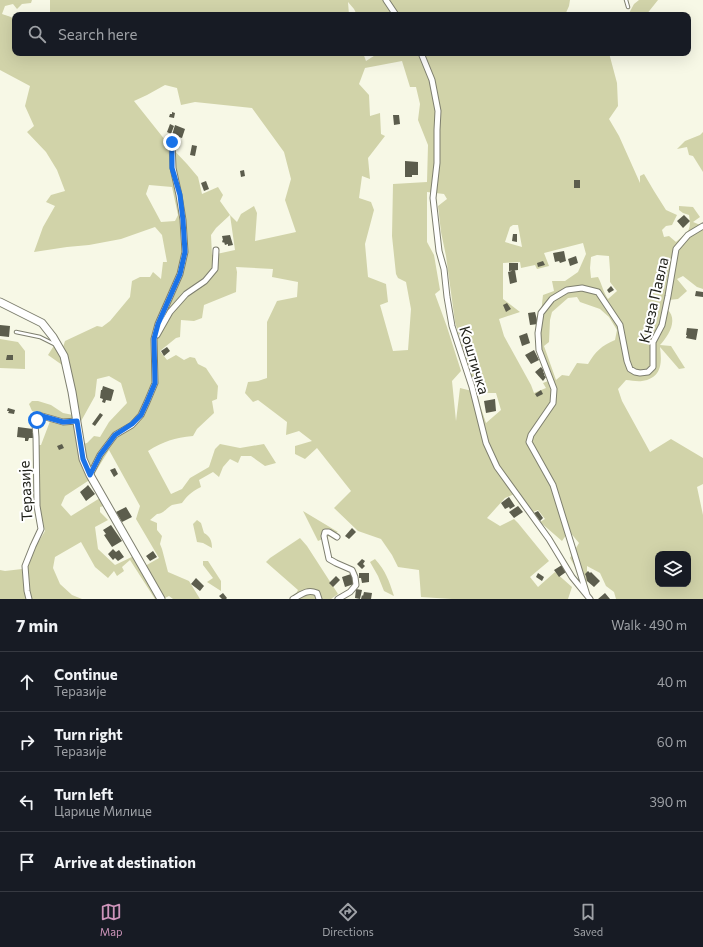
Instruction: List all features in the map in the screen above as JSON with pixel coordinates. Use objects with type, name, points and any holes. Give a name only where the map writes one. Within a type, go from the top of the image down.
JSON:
[{"type":"street","points":[[386,0],[394,12]]},
{"type":"street","name":"Коштичка","points":[[423,56],[432,80],[438,111],[437,163],[433,198],[439,251],[444,269],[452,326],[472,387],[486,443],[497,467],[549,539],[572,577],[589,597]]},
{"type":"street","points":[[90,475],[100,455],[115,435],[132,424],[141,415],[155,383],[154,339],[158,324],[180,274],[185,252],[180,195],[172,168],[172,142]]},
{"type":"street","name":"Кнеза Павла","points":[[589,597],[553,485],[529,442],[531,435],[553,404],[554,389],[539,350],[538,333],[541,313],[552,299],[567,290],[582,288],[598,292],[620,324],[627,362],[630,369],[640,373],[648,372],[653,367],[653,342],[662,325],[676,249],[688,235],[703,226]]},
{"type":"street","points":[[154,339],[170,312],[186,294],[205,281],[215,269],[216,250]]},
{"type":"street","points":[[0,302],[42,323],[53,337],[64,356],[72,392],[83,459],[90,475],[161,599]]},
{"type":"street","name":"Теразије","points":[[29,599],[25,566],[41,530],[37,506],[35,425],[37,420],[42,416],[63,422],[77,421]]},
{"type":"street","points":[[338,537],[325,532],[324,536],[329,559],[352,570],[356,585],[350,592],[338,599]]},
{"type":"street","points":[[293,599],[305,592],[311,591],[317,593],[319,599]]},
{"type":"lane","points":[[626,0],[628,7]]},
{"type":"lane","points":[[16,332],[40,337],[58,346]]},
{"type":"green space","points":[[0,0],[32,0],[31,3],[22,4],[17,9],[13,4],[5,6],[2,14],[12,18],[12,56],[364,56],[366,61],[374,56],[610,56],[617,83],[618,106],[609,119],[619,136],[640,183],[640,176],[644,174],[666,210],[677,215],[672,225],[666,226],[662,230],[664,237],[669,236],[676,242],[689,229],[689,215],[679,210],[679,206],[693,207],[700,217],[693,222],[703,226],[703,289],[697,287],[683,276],[677,279],[687,291],[678,299],[669,300],[667,309],[672,318],[671,328],[660,345],[671,346],[685,368],[679,369],[660,347],[661,359],[659,369],[654,377],[640,381],[626,380],[618,389],[622,401],[650,452],[671,439],[703,458],[703,484],[697,487],[703,515],[703,599],[616,599],[614,592],[606,586],[600,573],[587,566],[587,585],[570,558],[579,543],[569,531],[562,541],[540,522],[545,519],[538,510],[533,512],[517,493],[505,498],[487,518],[500,526],[514,519],[518,523],[549,561],[530,577],[538,587],[555,572],[572,587],[568,599],[452,599],[421,597],[419,570],[398,567],[381,539],[358,531],[334,508],[351,491],[317,448],[305,459],[295,454],[295,446],[312,441],[299,431],[286,435],[287,422],[258,400],[253,402],[245,393],[248,382],[267,378],[267,322],[277,301],[297,297],[298,282],[272,277],[273,269],[236,267],[236,292],[204,305],[202,318],[194,321],[181,320],[180,337],[176,338],[160,351],[167,360],[176,355],[184,360],[190,357],[195,358],[198,364],[206,368],[218,386],[217,399],[212,401],[214,413],[197,429],[193,436],[169,440],[148,451],[171,494],[182,489],[190,478],[209,467],[215,449],[220,444],[240,448],[264,444],[276,463],[265,466],[251,456],[241,456],[238,463],[230,459],[223,467],[219,477],[213,472],[199,480],[201,487],[190,494],[182,503],[172,505],[150,520],[157,523],[157,530],[162,536],[160,544],[168,572],[189,581],[200,599],[173,599],[169,596],[165,599],[155,599],[130,560],[122,567],[124,571],[117,576],[114,571],[108,578],[95,567],[81,542],[55,557],[53,568],[60,584],[72,595],[82,599],[0,599],[0,570],[5,571],[22,569],[45,531],[38,503],[34,445],[41,445],[52,416],[32,411],[29,404],[32,401],[38,401],[51,405],[63,413],[73,415],[79,445],[87,443],[94,436],[100,437],[109,422],[127,403],[121,383],[109,376],[97,379],[95,396],[80,423],[63,347],[65,341],[97,326],[102,327],[110,321],[130,297],[132,281],[140,277],[150,277],[153,272],[161,279],[163,262],[167,262],[162,235],[155,227],[121,239],[89,245],[34,252],[43,227],[55,206],[46,202],[51,195],[65,191],[57,170],[46,152],[27,132],[34,126],[25,106],[30,86],[0,70]],"holes":[[[402,61],[410,87],[416,87],[420,104],[418,120],[428,145],[427,182],[393,184],[392,236],[396,274],[398,278],[406,282],[411,309],[408,350],[393,351],[380,305],[388,302],[386,284],[368,277],[365,244],[374,210],[371,202],[359,198],[362,176],[370,179],[368,158],[385,136],[381,134],[380,113],[370,116],[369,95],[359,84],[365,68]],[[165,85],[177,88],[181,105],[195,102],[252,108],[284,152],[291,179],[285,200],[296,232],[255,241],[257,213],[254,206],[241,214],[237,222],[220,201],[223,195],[218,187],[202,194],[198,177],[169,145],[134,101]],[[149,185],[172,187],[178,215],[175,221],[161,222],[146,194]],[[427,192],[444,194],[447,199],[438,206],[455,322],[471,376],[487,387],[476,392],[460,388],[456,421],[452,381],[461,371],[435,294],[440,290],[434,255],[427,242]],[[230,215],[235,250],[212,255],[211,235]],[[513,225],[518,225],[522,247],[505,242],[510,227]],[[583,243],[586,254],[578,272],[565,281],[552,281],[554,291],[543,295],[537,349],[548,381],[543,383],[546,388],[534,393],[504,336],[499,319],[520,312],[503,299],[503,263],[520,262],[521,268],[535,265],[537,269],[549,266],[544,253]],[[597,255],[609,256],[610,282],[617,291],[608,299],[598,277],[591,278],[591,257]],[[577,297],[580,302],[600,309],[609,317],[617,330],[615,340],[599,349],[588,364],[577,363],[569,376],[562,375],[556,380],[544,346],[549,342],[552,312],[568,298]],[[476,393],[496,393],[501,410],[486,423]],[[109,450],[140,506],[136,519],[159,558],[145,566],[138,554],[115,565],[98,549],[95,527],[108,520],[100,512],[100,507],[104,506],[100,498],[71,516],[61,505],[65,496],[91,479]]]},
{"type":"green space","points":[[50,0],[570,0],[566,12],[356,12],[348,2],[349,12],[50,12]]},
{"type":"green space","points":[[639,0],[658,0],[648,12],[630,12],[634,4]]},
{"type":"green space","points":[[703,132],[703,172],[693,156],[689,155],[687,147],[677,149],[685,141],[700,135]]},
{"type":"green space","points":[[0,339],[18,342],[25,351],[25,369],[0,368]]},
{"type":"green space","points":[[55,344],[65,367],[48,355]]},
{"type":"green space","points":[[303,511],[338,532],[318,541]]},
{"type":"green space","points":[[197,520],[201,523],[204,533],[210,539],[212,548],[203,543],[197,542],[193,524]]},
{"type":"green space","points":[[300,538],[307,546],[338,594],[331,599],[293,599],[298,590],[266,562]]},
{"type":"green space","points":[[375,559],[385,572],[394,596],[384,591],[370,562]]},
{"type":"green space","points":[[203,561],[208,561],[221,581],[221,591],[207,582],[213,578],[203,565]]},
{"type":"building","points":[[172,112],[175,113],[174,118],[169,117]]},
{"type":"building","points":[[393,115],[399,115],[400,124],[394,125]]},
{"type":"building","points":[[170,124],[174,126],[171,134],[167,132]]},
{"type":"building","points":[[175,125],[185,129],[182,138],[172,135]]},
{"type":"building","points":[[192,145],[197,146],[195,156],[190,155]]},
{"type":"building","points":[[405,161],[418,162],[418,175],[405,177]]},
{"type":"building","points":[[244,170],[245,176],[241,177],[240,171]]},
{"type":"building","points":[[574,180],[580,180],[580,188],[574,188]]},
{"type":"building","points":[[206,181],[209,189],[204,191],[201,183]]},
{"type":"building","points":[[684,215],[690,221],[683,228],[677,221]]},
{"type":"building","points":[[513,234],[517,234],[517,242],[512,241]]},
{"type":"building","points":[[230,235],[233,245],[225,245],[222,241],[222,236]]},
{"type":"building","points":[[564,251],[566,261],[560,263],[559,261],[555,262],[553,253]]},
{"type":"building","points":[[576,256],[578,263],[570,266],[568,259]]},
{"type":"building","points":[[543,261],[545,265],[538,267],[537,263]]},
{"type":"building","points":[[509,263],[518,263],[518,270],[509,271]]},
{"type":"building","points":[[515,270],[517,282],[510,284],[508,272]]},
{"type":"building","points":[[611,286],[614,290],[609,293],[607,290]]},
{"type":"building","points":[[696,291],[703,292],[703,297],[695,296]]},
{"type":"building","points":[[507,303],[511,309],[506,312],[503,305]]},
{"type":"building","points":[[535,312],[538,324],[530,325],[528,313]]},
{"type":"building","points":[[0,325],[10,326],[9,337],[0,336]]},
{"type":"building","points":[[687,328],[698,329],[696,340],[686,338]]},
{"type":"building","points":[[527,333],[530,343],[522,346],[519,336]]},
{"type":"building","points":[[167,347],[170,351],[164,356],[161,351]]},
{"type":"building","points":[[534,350],[539,360],[531,364],[525,355]]},
{"type":"building","points":[[7,355],[13,355],[13,360],[6,360]]},
{"type":"building","points":[[541,367],[546,377],[543,381],[535,372]]},
{"type":"building","points":[[103,386],[114,390],[111,401],[106,400],[105,403],[102,402],[103,399],[100,398]]},
{"type":"building","points":[[541,390],[543,394],[537,397],[535,394]]},
{"type":"building","points":[[495,399],[496,411],[486,413],[484,401]]},
{"type":"building","points":[[8,408],[15,410],[14,414],[8,413]]},
{"type":"building","points":[[100,413],[103,415],[95,426],[92,424]]},
{"type":"building","points":[[18,427],[33,429],[32,433],[34,433],[34,438],[29,438],[28,441],[25,441],[25,438],[17,437]]},
{"type":"building","points":[[62,444],[64,448],[59,450],[57,446]]},
{"type":"building","points":[[115,468],[118,474],[114,477],[110,470]]},
{"type":"building","points":[[88,485],[95,494],[86,501],[80,492]]},
{"type":"building","points":[[509,497],[515,506],[510,509],[509,507],[505,509],[501,503]]},
{"type":"building","points":[[518,506],[523,512],[514,518],[509,512]]},
{"type":"building","points":[[126,507],[132,517],[122,522],[116,512]]},
{"type":"building","points":[[538,511],[543,518],[540,521],[534,513]]},
{"type":"building","points":[[111,525],[122,541],[112,547],[104,535],[106,534],[103,530]]},
{"type":"building","points":[[352,528],[356,532],[349,539],[345,536]]},
{"type":"building","points":[[113,549],[116,552],[119,550],[124,557],[118,561],[115,558],[113,560],[108,554]]},
{"type":"building","points":[[153,551],[157,557],[150,561],[146,556]]},
{"type":"building","points":[[362,559],[365,561],[363,564],[365,566],[362,569],[357,564]]},
{"type":"building","points":[[562,565],[566,572],[559,577],[554,570]]},
{"type":"building","points":[[588,571],[600,581],[594,587],[587,581],[585,574]]},
{"type":"building","points":[[359,573],[369,573],[369,582],[362,583],[361,578],[359,578]]},
{"type":"building","points":[[538,573],[544,577],[542,581],[536,577]]},
{"type":"building","points":[[351,574],[354,584],[345,587],[342,577]]},
{"type":"building","points":[[336,576],[340,580],[333,587],[329,583]]},
{"type":"building","points":[[196,578],[204,586],[200,591],[191,584]]},
{"type":"building","points":[[356,589],[362,590],[360,599],[355,598]]},
{"type":"building","points":[[364,592],[372,593],[371,599],[361,599]]},
{"type":"building","points":[[223,593],[227,598],[226,599],[222,599],[219,596]]},
{"type":"building","points":[[605,593],[610,599],[598,599]]},
{"type":"route","points":[[37,420],[42,416],[63,422],[77,421],[83,459],[90,475],[100,455],[115,435],[132,424],[141,415],[155,383],[154,339],[158,324],[180,274],[185,252],[180,195],[172,168],[172,142]]}]
